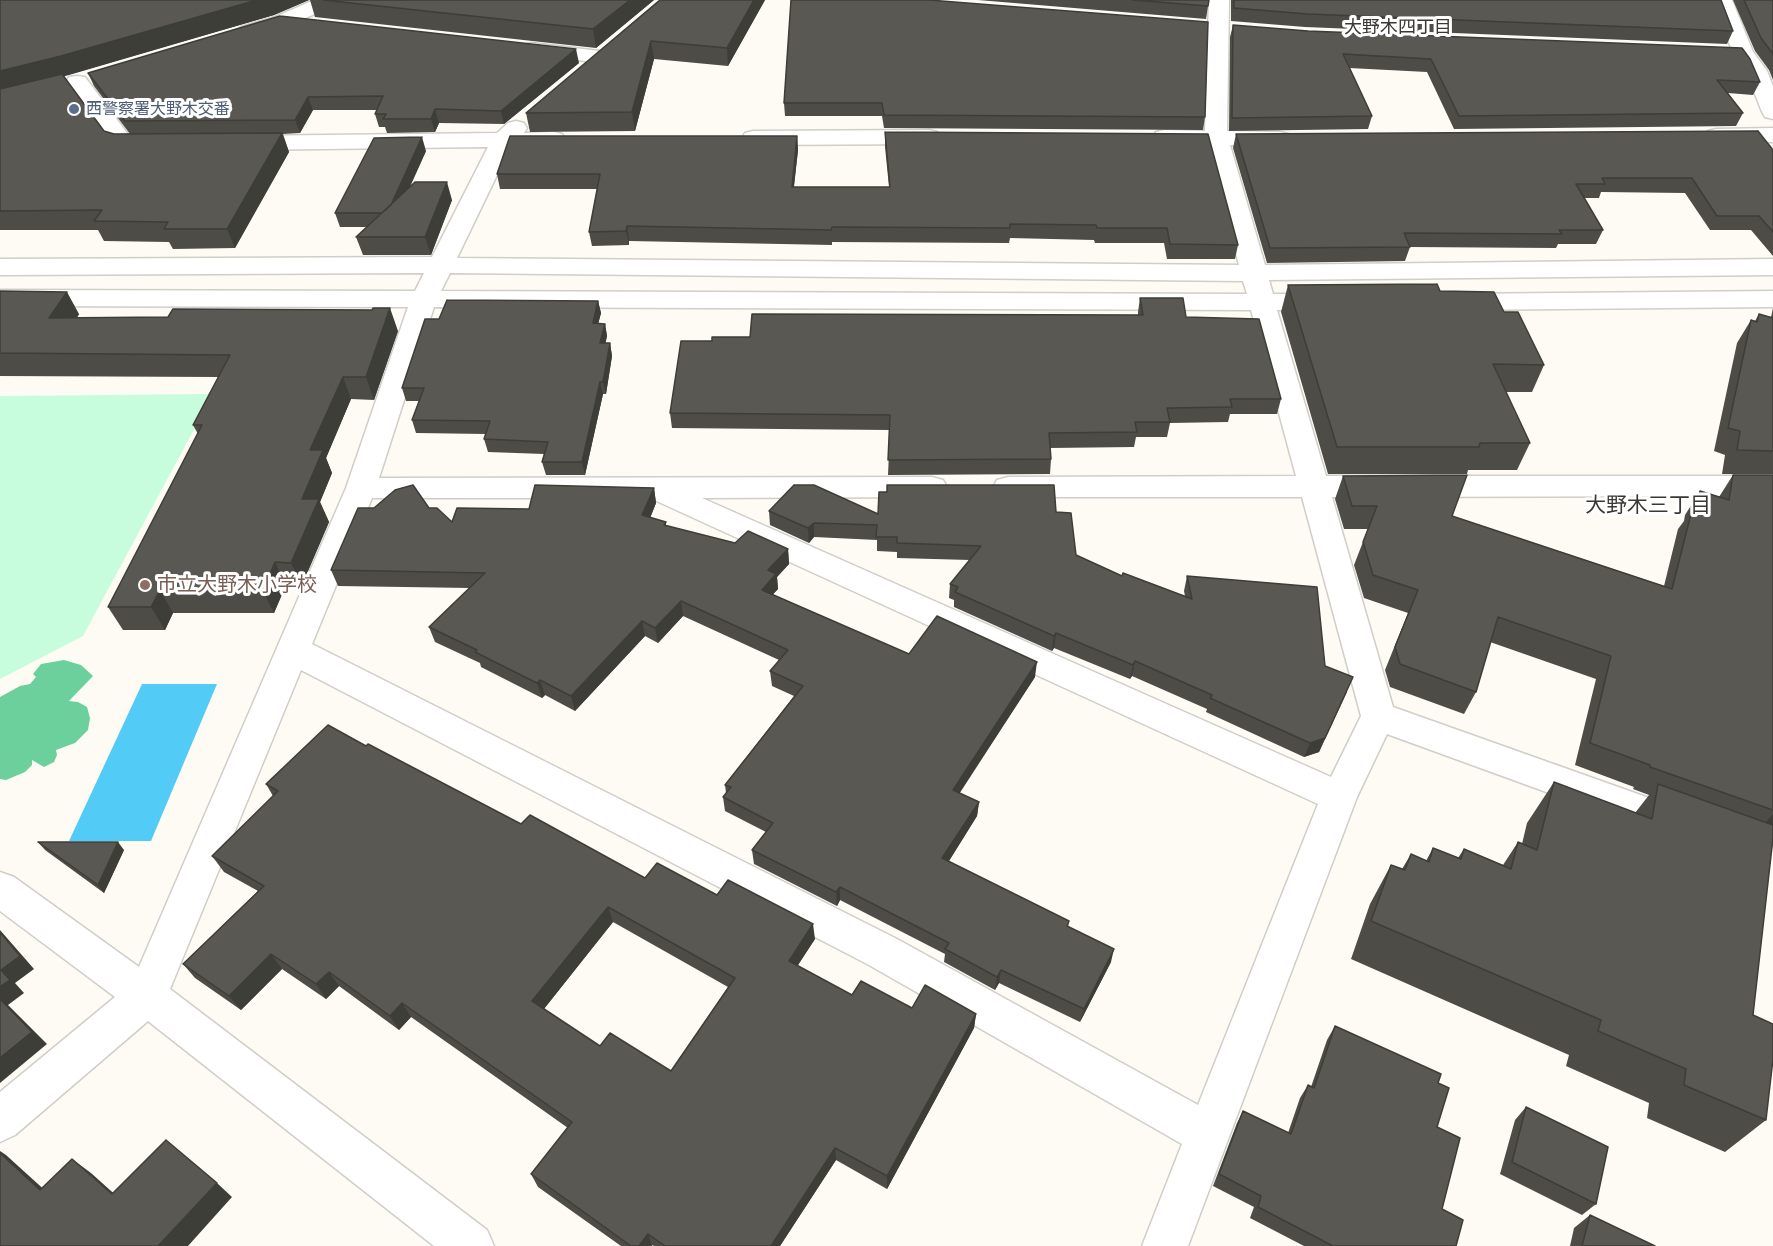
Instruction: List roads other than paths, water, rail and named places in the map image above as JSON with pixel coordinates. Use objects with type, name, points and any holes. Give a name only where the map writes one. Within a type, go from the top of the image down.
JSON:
[{"type":"street","points":[[230,36],[282,21],[331,0]]},
{"type":"street","points":[[1722,0],[1743,53],[1764,71],[1773,112]]},
{"type":"street","points":[[282,21],[317,25]]},
{"type":"street","points":[[1165,1246],[1339,797],[1378,716],[1216,137],[1218,22]]},
{"type":"street","points":[[574,80],[626,36]]},
{"type":"street","points":[[506,46],[600,57]]},
{"type":"street","points":[[1720,52],[1743,53]]},
{"type":"street","points":[[55,87],[99,75]]},
{"type":"street","points":[[77,82],[123,144],[171,144]]},
{"type":"street","points":[[0,1120],[147,996],[361,488],[424,299],[503,140],[538,110]]},
{"type":"street","points":[[1689,136],[1773,135]]},
{"type":"street","points":[[730,138],[945,137]]},
{"type":"street","points":[[1146,137],[1307,140]]},
{"type":"street","points":[[218,143],[575,139]]},
{"type":"street","points":[[0,267],[442,265],[1257,287],[1353,302]]},
{"type":"street","points":[[0,298],[424,299],[1257,287],[1773,267]]},
{"type":"street","points":[[1432,302],[1773,299]]},
{"type":"street","points":[[361,488],[1773,486]]},
{"type":"street","points":[[652,488],[1339,797]]},
{"type":"street","points":[[293,650],[883,952],[1209,1135]]},
{"type":"street","points":[[1378,716],[1707,834]]},
{"type":"street","points":[[0,889],[147,996],[471,1246]]},
{"type":"water","points":[[142,684],[217,684],[151,841],[69,841]]},
{"type":"place","name":"西警察署大野木交番","points":[[74,109]]},
{"type":"place","name":"市立大野木小学校","points":[[145,585]]},
{"type":"district","name":"大野木四丁目","points":[[1398,28]]},
{"type":"district","name":"大野木三丁目","points":[[1648,506]]}]
